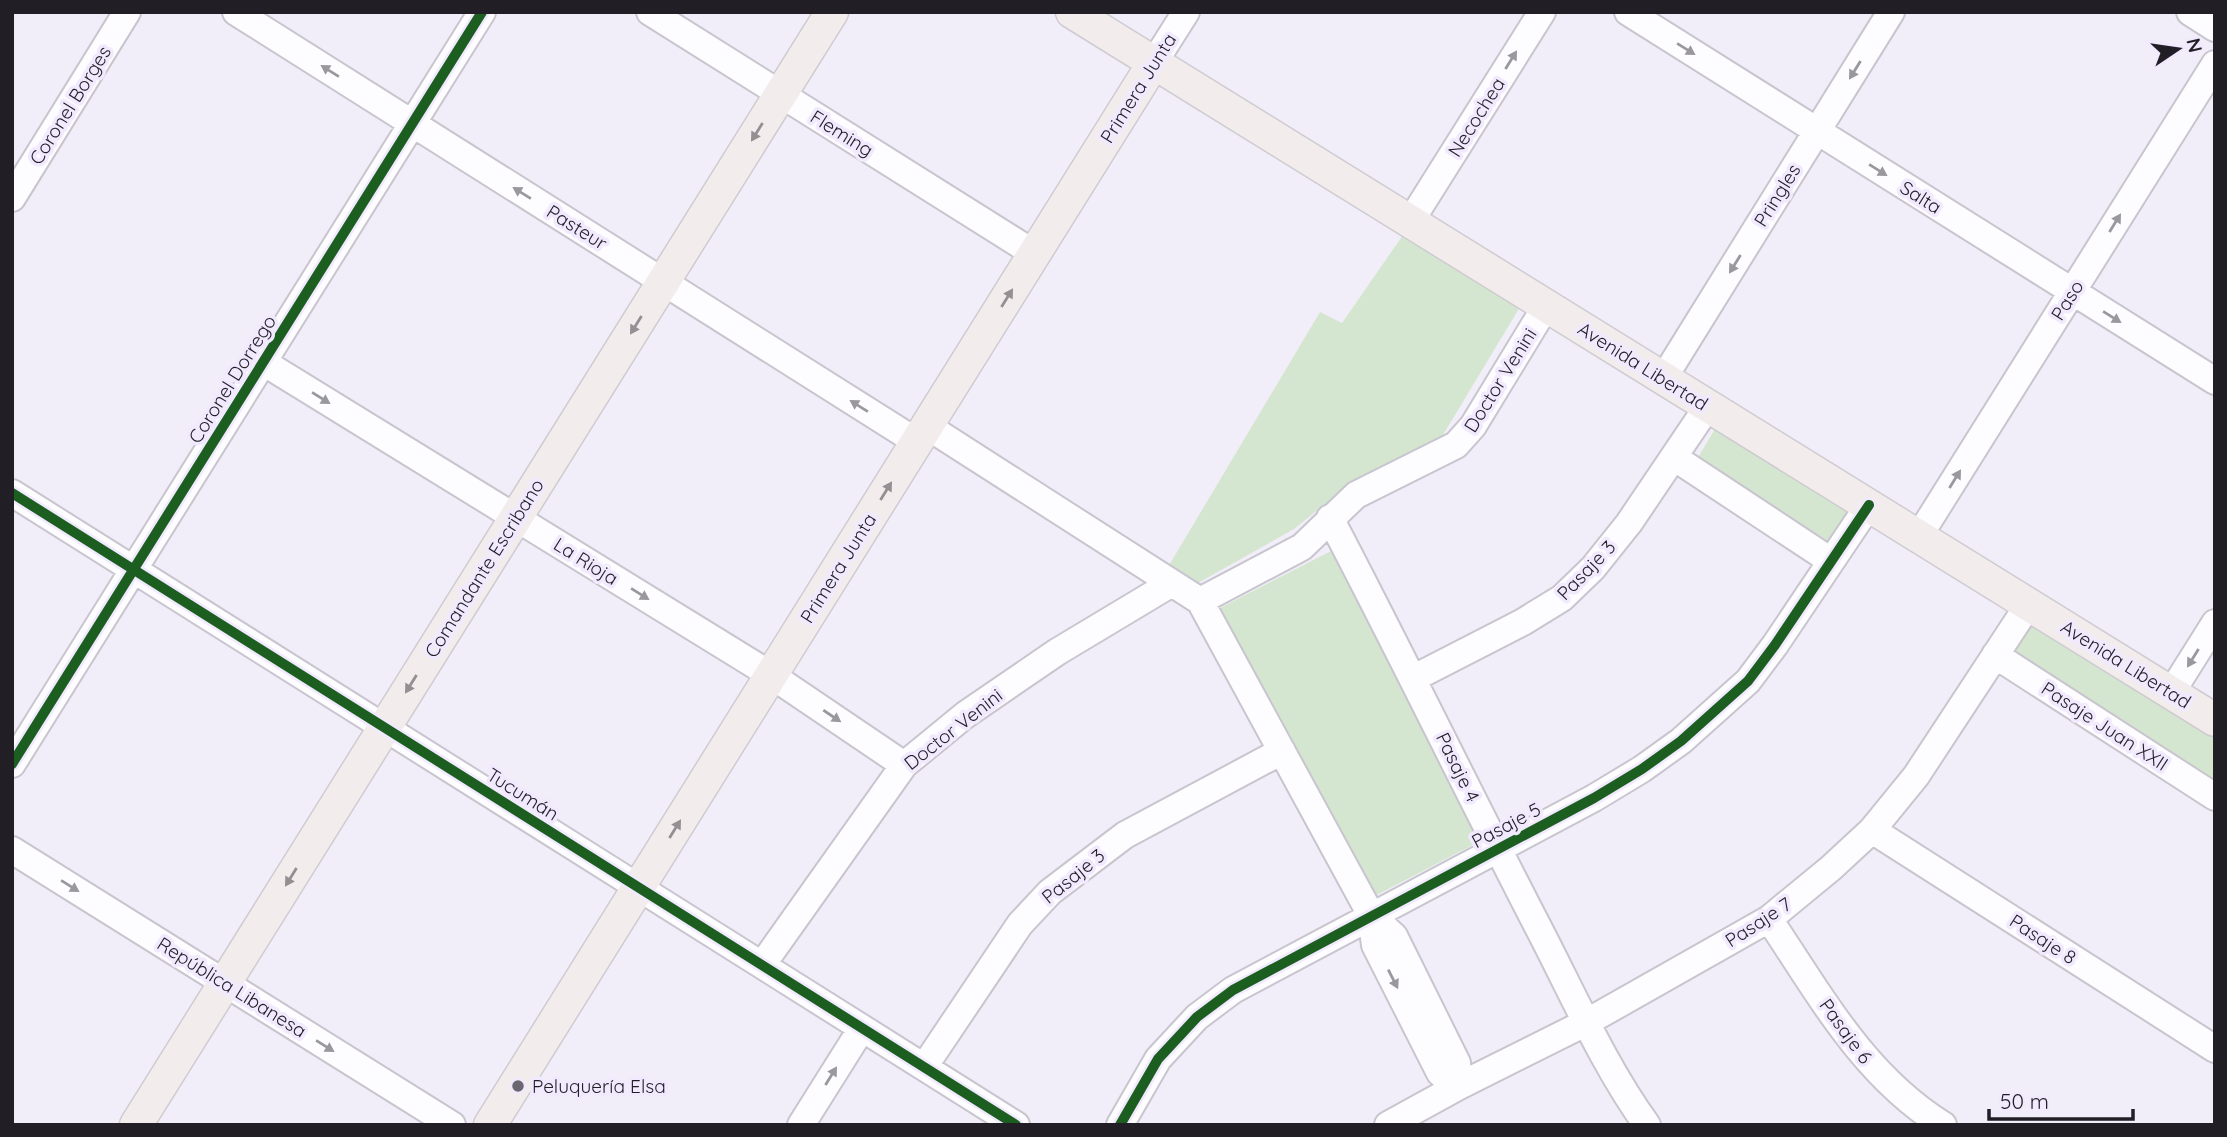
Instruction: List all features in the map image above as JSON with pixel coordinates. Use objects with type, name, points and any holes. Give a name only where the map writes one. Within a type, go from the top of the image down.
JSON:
[{"type":"main road","name":"Comandante Escribano","points":[[136,1125],[832,12]]},
{"type":"main road","name":"Avenida Libertad","points":[[1072,12],[2215,720]]},
{"type":"main road","name":"Primera Junta","points":[[490,1125],[1153,64]]},
{"type":"street","name":"Coronel Borges","points":[[12,198],[127,12]]},
{"type":"street","name":"Pasteur","points":[[236,12],[663,282],[1200,601]]},
{"type":"street","name":"Coronel Dorrego","points":[[12,764],[482,12]]},
{"type":"street","name":"Fleming","points":[[650,12],[1035,254]]},
{"type":"street","name":"Primera Junta","points":[[1153,64],[1186,12]]},
{"type":"street","name":"Necochea","points":[[1410,222],[1542,12]]},
{"type":"street","name":"Salta","points":[[1628,12],[2215,382]]},
{"type":"street","name":"Pringles","points":[[1663,379],[1891,12]]},
{"type":"street","points":[[2190,12],[2215,28]]},
{"type":"street","name":"Paso","points":[[1919,537],[2215,64]]},
{"type":"street","name":"Doctor Venini","points":[[1200,601],[1302,547],[1356,495],[1456,445],[1473,426],[1546,306]]},
{"type":"street","name":"La Rioja","points":[[263,362],[771,675],[904,765]]},
{"type":"street","name":"Pasaje 3","points":[[1414,678],[1523,622],[1562,598],[1593,568],[1629,523],[1708,406]]},
{"type":"street","points":[[1675,458],[1831,561]]},
{"type":"street","name":"Tucumán","points":[[12,493],[1016,1125]]},
{"type":"street","name":"Pasaje 5","points":[[1120,1125],[1158,1059],[1197,1017],[1233,990],[1594,798],[1642,769],[1717,711],[1748,681],[1775,646],[1868,505]]},
{"type":"street","name":"Pasaje 4","points":[[1330,518],[1414,678],[1587,1022],[1632,1104],[1647,1125]]},
{"type":"street","name":"Doctor Venini","points":[[762,965],[904,765],[965,715],[1057,652],[1172,583]]},
{"type":"street","points":[[1200,601],[1371,915],[1394,936],[1457,1063],[1459,1086]]},
{"type":"street","name":"Pasaje 7","points":[[1388,1125],[1587,1022],[1769,919],[1872,830],[1916,776],[2029,604]]},
{"type":"street","points":[[2171,693],[2215,624]]},
{"type":"street","name":"Pasaje Juan XXII","points":[[1995,655],[2215,797]]},
{"type":"street","name":"Pasaje 3","points":[[924,1067],[1020,924],[1050,892],[1125,835],[1282,751]]},
{"type":"street","name":"Pasaje 8","points":[[1872,830],[2215,1049]]},
{"type":"street","name":"República Libanesa","points":[[12,850],[452,1125]]},
{"type":"street","name":"Pasaje 6","points":[[1769,919],[1852,1042],[1868,1061],[1889,1084],[1943,1125]]},
{"type":"street","points":[[801,1125],[862,1028]]},
{"type":"green space","points":[[1403,235],[1520,307],[1443,435],[1340,492],[1294,529],[1198,583],[1168,567],[1320,312],[1342,323]]},
{"type":"green space","points":[[1716,427],[1848,510],[1830,542],[1696,461]]},
{"type":"green space","points":[[1335,549],[1484,839],[1369,899],[1220,608]]},
{"type":"green space","points":[[2033,616],[2215,729],[2215,784],[2010,652]]},
{"type":"cycle path","points":[[12,764],[482,12]]},
{"type":"cycle path","points":[[12,493],[1016,1125]]},
{"type":"cycle path","points":[[1120,1125],[1158,1059],[1197,1017],[1233,990],[1594,798],[1681,741],[1748,681],[1869,505]]},
{"type":"place","name":"Peluquería Elsa","points":[[518,1086]]}]
